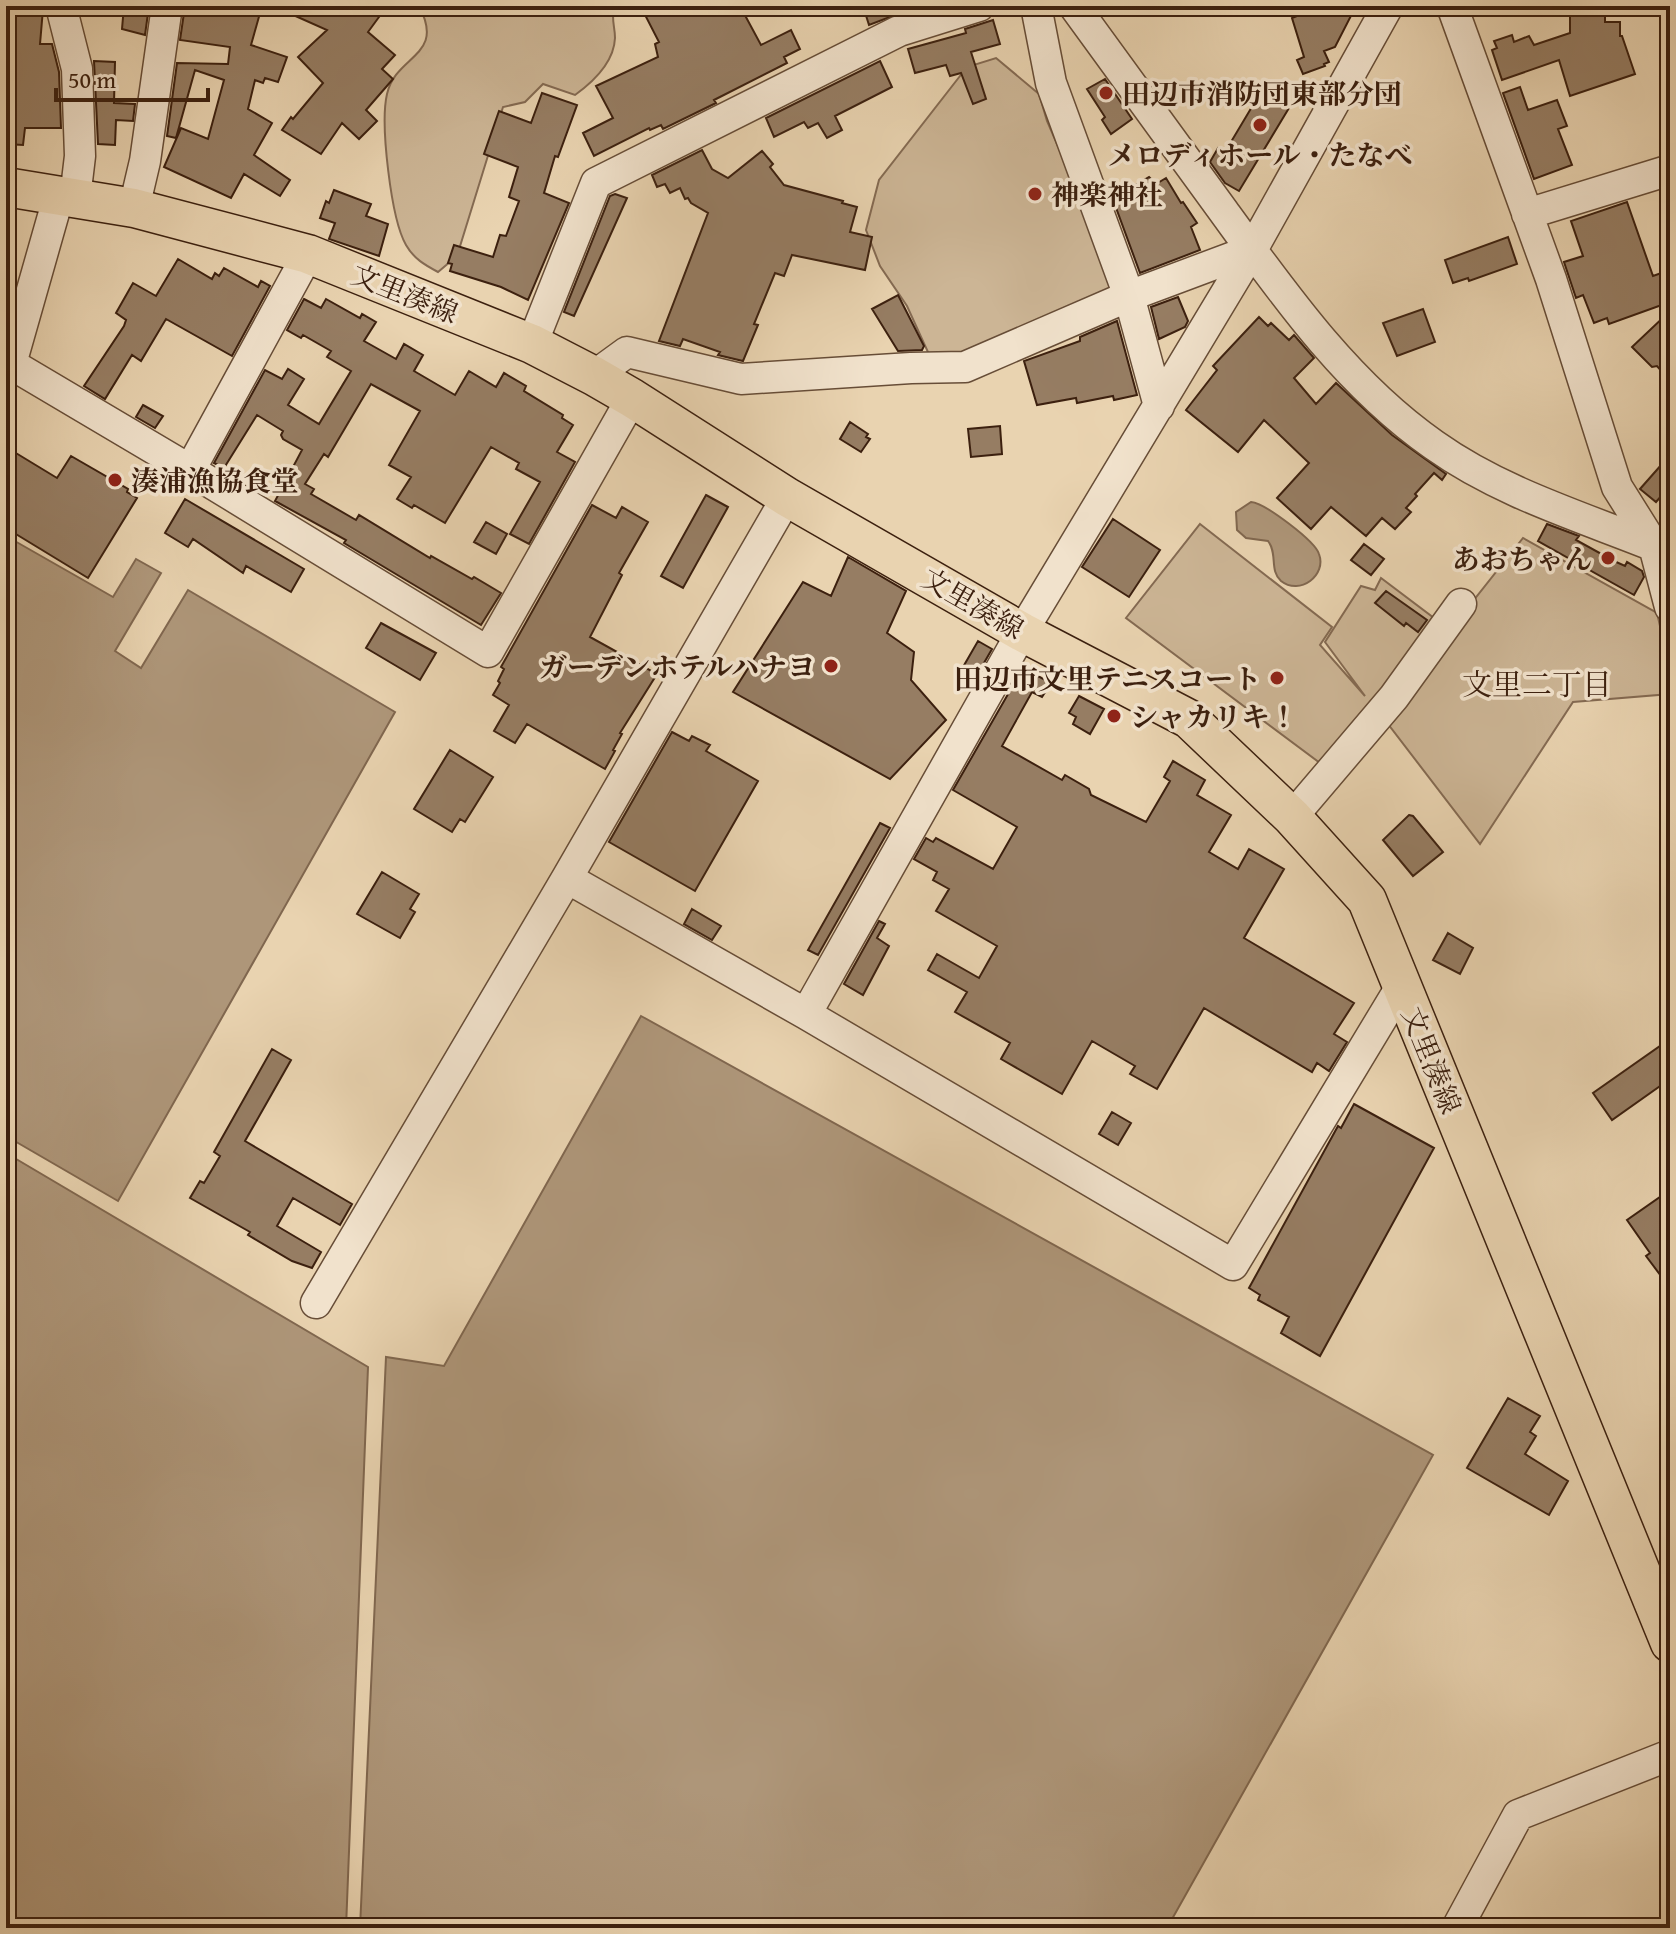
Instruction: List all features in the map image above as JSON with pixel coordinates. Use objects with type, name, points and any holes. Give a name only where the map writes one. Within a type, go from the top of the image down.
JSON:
[{"type":"main road","name":"文里湊線","points":[[6,187],[134,208],[308,254],[532,344],[632,398],[787,497],[1022,632],[1189,719],[1292,817],[1367,900],[1670,1643]]},
{"type":"street","points":[[61,6],[77,69],[80,156],[11,364],[488,652],[632,398]]},
{"type":"street","points":[[134,208],[145,161],[167,6]]},
{"type":"street","points":[[532,344],[596,183],[899,31],[979,6]]},
{"type":"street","points":[[1036,6],[1051,83],[1129,296],[1159,406]]},
{"type":"street","points":[[1074,6],[1252,250],[1334,355],[1380,401],[1433,445],[1490,481],[1654,546]]},
{"type":"street","points":[[806,1014],[1022,632],[1252,250],[1388,6]]},
{"type":"street","points":[[1452,6],[1551,279],[1617,487],[1654,546],[1670,607]]},
{"type":"street","points":[[1527,214],[1670,170]]},
{"type":"street","points":[[594,376],[627,352],[741,379],[965,367],[1129,296],[1252,250]]},
{"type":"street","points":[[190,470],[308,254]]},
{"type":"street","points":[[316,1303],[787,497]]},
{"type":"street","points":[[1292,817],[1394,697],[1461,604]]},
{"type":"street","points":[[567,878],[806,1014],[1233,1265],[1402,985]]},
{"type":"street","points":[[1457,1928],[1518,1815],[1670,1755]]},
{"type":"shaded area","points":[[419,6],[614,6],[614,47],[607,64],[589,84],[575,95],[543,84],[525,102],[503,107],[457,256],[438,272],[424,264],[406,245],[396,215],[386,148],[387,94],[392,81],[423,46],[427,36]]},
{"type":"shaded area","points":[[996,58],[1039,94],[1047,121],[1120,290],[971,356],[932,361],[907,306],[880,266],[866,230],[879,180],[967,67]]},
{"type":"shaded area","points":[[1251,502],[1278,515],[1316,548],[1319,569],[1310,581],[1296,586],[1281,581],[1275,572],[1273,551],[1268,541],[1246,538],[1237,530],[1236,512]]},
{"type":"shaded area","points":[[1200,524],[1332,627],[1320,645],[1365,696],[1325,642],[1361,586],[1375,590],[1381,578],[1450,630],[1523,538],[1657,613],[1670,669],[1670,694],[1573,702],[1480,844],[1378,711],[1324,766],[1126,618]]},
{"type":"shaded area","points":[[6,536],[113,597],[136,559],[161,573],[115,651],[141,668],[188,590],[395,712],[118,1201],[6,1136]]},
{"type":"shaded area","points":[[641,1016],[1433,1455],[1167,1928],[360,1928],[386,1357],[444,1366]]},
{"type":"shaded area","points":[[6,1153],[368,1367],[346,1928],[6,1928]]},
{"type":"building","points":[[6,6],[41,6],[40,44],[52,44],[59,72],[61,128],[25,128],[23,145],[6,144],[6,76],[11,77],[11,28],[6,28]]},
{"type":"building","points":[[124,6],[149,6],[145,35],[122,29]]},
{"type":"building","points":[[185,6],[262,6],[251,45],[287,57],[278,82],[265,78],[263,83],[255,80],[248,109],[272,123],[254,155],[290,180],[280,196],[244,174],[231,198],[164,167],[181,128],[208,139],[224,80],[195,70],[176,138],[167,136],[177,63],[228,64],[230,47],[180,40]]},
{"type":"building","points":[[273,6],[387,6],[368,32],[395,55],[382,69],[393,79],[366,110],[377,121],[359,139],[342,123],[321,154],[282,130],[323,83],[298,57],[327,30]]},
{"type":"building","points":[[652,6],[740,6],[761,45],[791,30],[800,49],[784,57],[787,63],[714,100],[716,103],[663,129],[661,125],[649,128],[594,156],[583,133],[613,118],[596,86],[658,57],[655,44],[659,42],[643,11]]},
{"type":"building","points":[[863,6],[919,6],[869,25]]},
{"type":"building","points":[[1321,6],[1356,6],[1335,47],[1324,51],[1329,62],[1303,74],[1297,60],[1304,57],[1292,18]]},
{"type":"building","points":[[1570,12],[1605,12],[1605,22],[1620,22],[1620,36],[1635,74],[1570,96],[1559,60],[1502,80],[1492,50],[1497,48],[1494,41],[1512,35],[1514,42],[1529,36],[1534,45],[1570,33]]},
{"type":"building","points":[[993,20],[1000,44],[971,52],[986,99],[973,104],[961,73],[950,76],[946,65],[915,73],[908,49],[966,33],[965,29]]},
{"type":"building","points":[[94,61],[115,62],[114,103],[135,104],[133,121],[116,120],[115,145],[98,144]]},
{"type":"building","points":[[880,61],[892,87],[835,116],[842,130],[827,138],[818,123],[808,128],[804,122],[774,137],[766,118]]},
{"type":"building","points":[[1105,79],[1132,119],[1111,134],[1102,120],[1105,117],[1087,89]]},
{"type":"building","points":[[1520,87],[1528,110],[1557,100],[1567,126],[1558,129],[1572,165],[1534,179],[1503,93]]},
{"type":"building","points":[[542,93],[577,105],[558,157],[555,156],[544,193],[569,203],[528,300],[501,287],[450,271],[452,264],[448,263],[454,245],[493,257],[500,235],[506,236],[519,201],[509,197],[518,167],[484,154],[499,111],[531,123]]},
{"type":"building","name":"メロディホール・たなべ","points":[[1259,95],[1289,108],[1239,191],[1225,183],[1210,162],[1218,148],[1225,152]]},
{"type":"building","points":[[702,150],[712,169],[728,178],[762,151],[784,185],[857,207],[850,232],[872,237],[865,270],[792,255],[784,276],[775,273],[743,361],[718,355],[720,352],[683,339],[680,346],[659,341],[708,213],[688,198],[685,199],[680,188],[670,193],[665,184],[657,187],[652,175]]},
{"type":"building","points":[[1149,177],[1156,184],[1166,178],[1183,202],[1197,223],[1191,227],[1200,250],[1140,273],[1111,194],[1127,190]]},
{"type":"building","points":[[334,190],[371,204],[366,216],[388,224],[379,256],[329,239],[335,223],[320,218]]},
{"type":"building","points":[[615,194],[627,198],[574,316],[564,312],[610,196]]},
{"type":"building","points":[[1627,202],[1653,276],[1670,270],[1670,302],[1609,324],[1607,318],[1594,323],[1583,295],[1576,298],[1564,262],[1583,256],[1571,221]]},
{"type":"building","points":[[1508,237],[1517,264],[1469,281],[1468,278],[1453,283],[1445,260]]},
{"type":"building","points":[[178,259],[212,279],[215,273],[219,276],[224,268],[258,287],[261,281],[270,286],[232,356],[166,319],[141,361],[132,355],[105,399],[84,386],[124,326],[126,320],[116,313],[133,283],[156,296]]},
{"type":"building","points":[[898,295],[924,346],[922,350],[898,351],[872,309]]},
{"type":"building","points":[[1178,297],[1188,321],[1185,327],[1159,339],[1151,307]]},
{"type":"building","points":[[304,299],[321,308],[326,299],[360,318],[362,314],[376,322],[364,341],[396,359],[404,344],[423,355],[414,371],[455,395],[469,371],[496,387],[504,373],[526,386],[524,391],[563,415],[562,418],[573,425],[557,452],[575,462],[529,544],[510,534],[540,482],[516,469],[519,463],[491,447],[445,523],[397,499],[411,477],[389,465],[420,411],[371,384],[328,457],[324,454],[305,484],[314,489],[311,494],[356,520],[359,515],[430,558],[472,579],[474,577],[501,593],[481,625],[344,543],[346,540],[275,501],[302,450],[283,439],[283,431],[257,415],[224,468],[214,463],[265,370],[282,379],[288,369],[304,379],[288,405],[319,424],[351,371],[327,357],[331,351],[287,330]]},
{"type":"building","points":[[1423,309],[1435,342],[1397,356],[1383,323]]},
{"type":"building","points":[[1670,311],[1670,381],[1657,366],[1652,367],[1632,347]]},
{"type":"building","points":[[1259,317],[1268,326],[1271,323],[1289,340],[1294,335],[1314,358],[1294,378],[1316,404],[1336,383],[1392,435],[1446,474],[1442,480],[1434,473],[1415,494],[1417,496],[1406,508],[1411,512],[1395,529],[1382,518],[1366,536],[1331,507],[1311,529],[1277,498],[1309,463],[1264,420],[1238,452],[1186,410],[1217,370],[1213,366]]},
{"type":"building","points":[[1117,321],[1137,395],[1077,403],[1076,398],[1037,405],[1024,361],[1080,341],[1080,337]]},
{"type":"building","points":[[143,405],[163,416],[155,428],[136,417]]},
{"type":"building","points":[[850,422],[868,434],[866,437],[870,439],[861,452],[840,439]]},
{"type":"building","points":[[1000,426],[1002,454],[971,457],[968,429]]},
{"type":"building","points":[[6,447],[57,478],[71,456],[128,489],[127,492],[137,498],[88,578],[6,528]]},
{"type":"building","points":[[1670,455],[1670,486],[1656,502],[1640,489]]},
{"type":"building","points":[[706,495],[728,507],[683,588],[661,576]]},
{"type":"building","points":[[185,499],[304,569],[291,592],[246,566],[243,573],[193,539],[188,547],[165,533]]},
{"type":"building","points":[[592,505],[616,518],[622,507],[648,522],[619,573],[622,575],[590,637],[657,674],[620,733],[605,769],[527,724],[515,743],[494,731],[509,705],[493,695],[504,669],[501,667]]},
{"type":"building","points":[[1113,519],[1160,550],[1129,597],[1082,567]]},
{"type":"building","points":[[486,522],[507,534],[496,554],[474,542]]},
{"type":"building","points":[[1547,524],[1579,536],[1576,540],[1614,561],[1625,566],[1627,562],[1642,571],[1644,577],[1634,595],[1538,541]]},
{"type":"building","points":[[1364,544],[1384,559],[1371,575],[1351,560]]},
{"type":"building","name":"ガーデンホテルハナヨ","points":[[848,557],[906,591],[887,633],[914,652],[911,680],[946,720],[890,779],[733,692],[803,582],[831,596]]},
{"type":"building","points":[[1386,591],[1427,620],[1418,632],[1406,623],[1404,626],[1375,603]]},
{"type":"building","points":[[381,623],[436,653],[420,680],[366,648]]},
{"type":"building","points":[[978,641],[992,649],[973,682],[959,674]]},
{"type":"building","points":[[1023,668],[1051,683],[1042,697],[1032,692],[1002,746],[1062,780],[1065,775],[1089,789],[1091,795],[1146,822],[1170,781],[1164,777],[1173,761],[1205,780],[1197,795],[1231,815],[1209,852],[1238,869],[1249,849],[1284,869],[1244,938],[1354,1003],[1334,1034],[1347,1042],[1329,1071],[1317,1063],[1312,1072],[1204,1008],[1157,1089],[1130,1074],[1135,1066],[1092,1041],[1062,1094],[1001,1059],[1010,1043],[955,1012],[967,992],[928,970],[937,954],[979,978],[997,946],[936,911],[949,889],[933,880],[937,872],[914,859],[926,838],[933,842],[936,838],[993,869],[1017,827],[953,790]]},
{"type":"building","points":[[1079,696],[1104,709],[1090,734],[1073,724],[1076,717],[1069,713]]},
{"type":"building","points":[[672,732],[689,741],[692,736],[710,745],[706,751],[758,781],[695,891],[609,842]]},
{"type":"building","points":[[450,750],[493,777],[465,822],[460,819],[452,832],[414,809]]},
{"type":"building","points":[[1409,815],[1443,852],[1413,876],[1383,840]]},
{"type":"building","points":[[880,823],[890,828],[818,955],[808,950]]},
{"type":"building","points":[[382,872],[419,894],[410,909],[415,912],[400,938],[357,914]]},
{"type":"building","points":[[692,909],[721,926],[712,940],[684,924]]},
{"type":"building","points":[[879,921],[885,924],[877,938],[889,946],[863,995],[844,984]]},
{"type":"building","points":[[1448,933],[1473,948],[1460,974],[1433,960]]},
{"type":"building","points":[[1670,1039],[1670,1079],[1612,1120],[1593,1093]]},
{"type":"building","points":[[272,1049],[291,1060],[245,1141],[352,1204],[340,1225],[293,1198],[277,1226],[321,1252],[312,1268],[292,1261],[248,1235],[250,1232],[190,1198],[200,1181],[204,1183],[220,1156],[214,1152]]},
{"type":"building","points":[[1354,1104],[1434,1148],[1320,1356],[1281,1333],[1289,1317],[1258,1300],[1260,1295],[1249,1288],[1338,1126],[1341,1128]]},
{"type":"building","points":[[1112,1112],[1131,1123],[1118,1145],[1099,1134]]},
{"type":"building","points":[[1670,1190],[1670,1288],[1646,1256],[1650,1253],[1627,1220]]},
{"type":"building","points":[[1508,1398],[1540,1416],[1530,1432],[1536,1436],[1525,1454],[1568,1481],[1549,1515],[1467,1468]]},
{"type":"place","name":"田辺市消防団東部分団","points":[[1106,93]]},
{"type":"place","name":"メロディホール・たなべ","points":[[1260,125]]},
{"type":"place","name":"神楽神社","points":[[1035,194]]},
{"type":"place","name":"湊浦漁協食堂","points":[[115,480]]},
{"type":"place","name":"あおちゃん","points":[[1608,558]]},
{"type":"place","name":"ガーデンホテルハナヨ","points":[[831,666]]},
{"type":"place","name":"田辺市文里テニスコート","points":[[1277,678]]},
{"type":"place","name":"シャカリキ！","points":[[1114,716]]},
{"type":"district","name":"文里二丁目","points":[[1537,684]]}]
